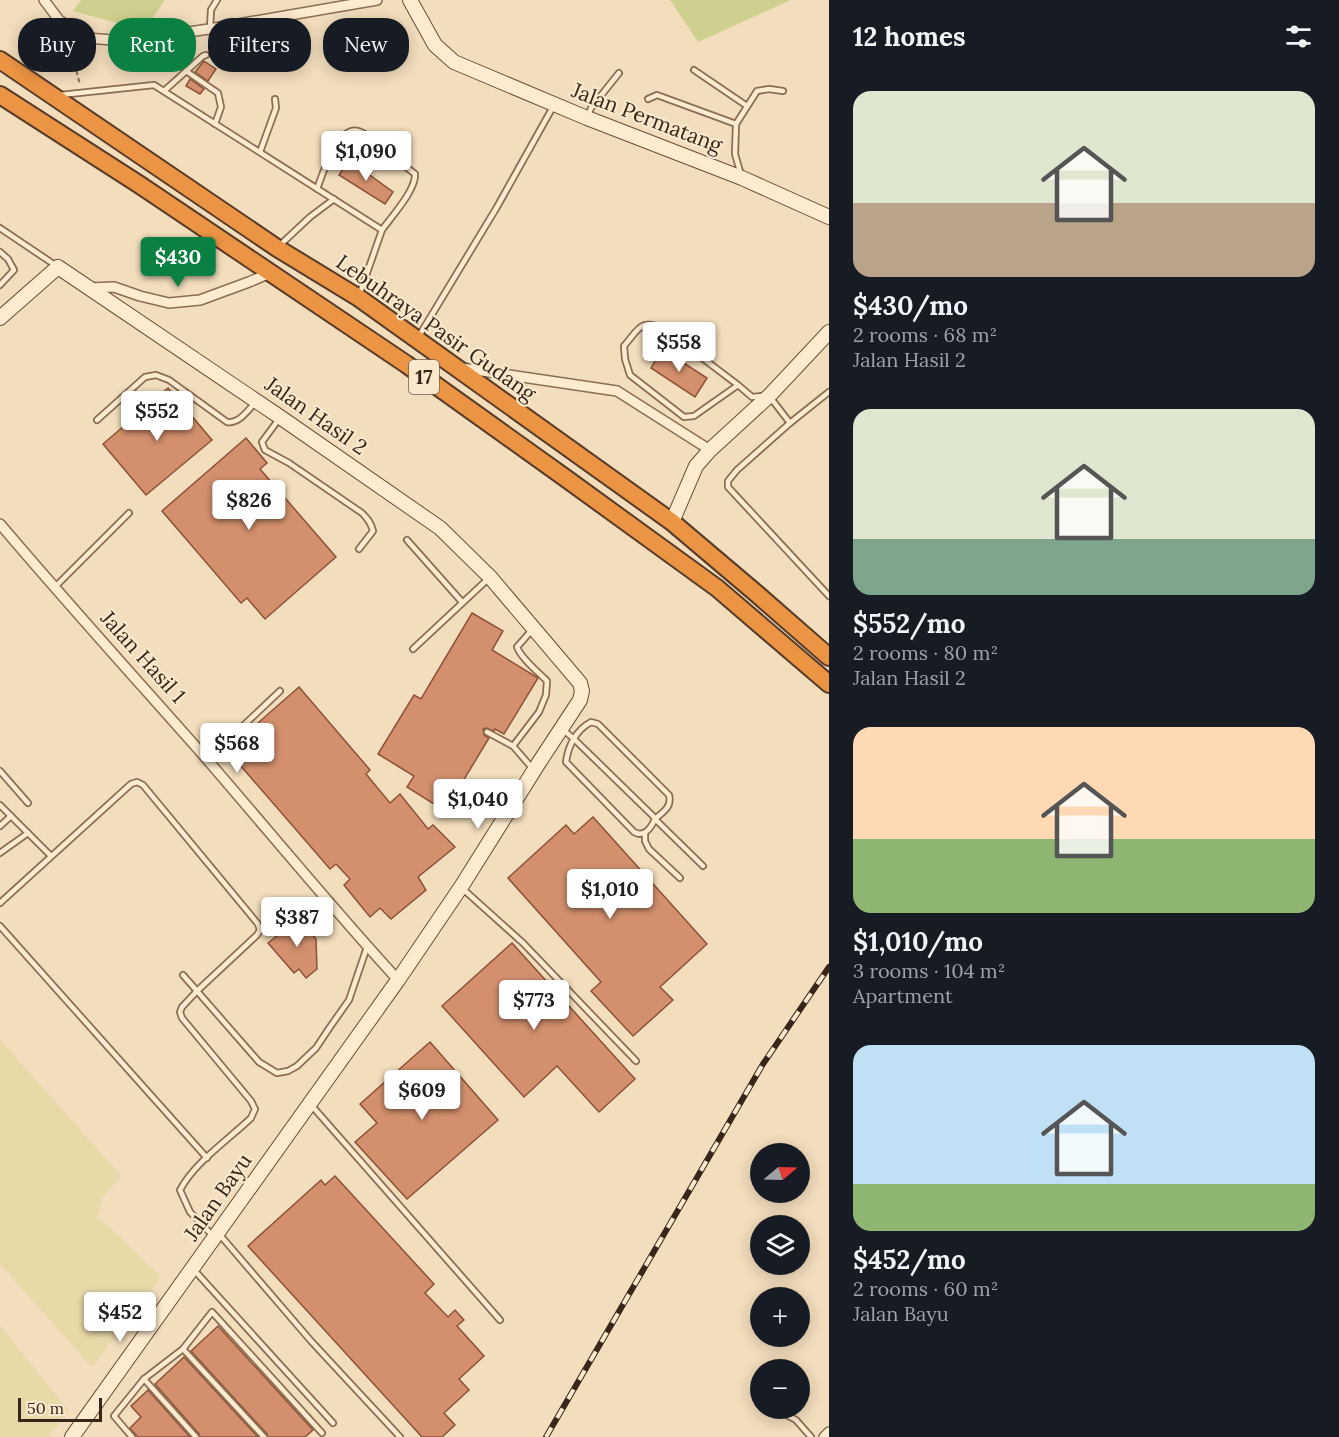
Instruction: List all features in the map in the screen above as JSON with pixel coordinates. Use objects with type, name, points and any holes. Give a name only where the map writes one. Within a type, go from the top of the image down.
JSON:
[{"type":"highway","name":"Lebuhraya Pasir Gudang","points":[[0,60],[277,248],[359,298],[672,522],[829,657]]},
{"type":"highway","name":"17","points":[[0,95],[140,185],[406,364],[717,588],[829,684]]},
{"type":"street","points":[[44,0],[58,18]]},
{"type":"street","points":[[273,18],[377,0]]},
{"type":"street","name":"Jalan Permatang","points":[[410,0],[435,45],[454,62],[554,105],[742,178],[829,217]]},
{"type":"street","points":[[96,39],[128,41],[208,29]]},
{"type":"street","points":[[0,318],[58,267]]},
{"type":"street","name":"Jalan Hasil 2","points":[[58,267],[440,528],[490,577],[580,682],[582,691],[580,700],[561,729]]},
{"type":"street","points":[[89,288],[114,287],[169,303],[200,300],[270,273]]},
{"type":"street","points":[[672,522],[696,466],[710,450],[769,396],[829,332]]},
{"type":"street","points":[[456,367],[617,391],[710,450]]},
{"type":"street","name":"Jalan Hasil 1","points":[[0,524],[398,980]]},
{"type":"street","points":[[398,980],[461,887],[561,729]]},
{"type":"street","name":"Jalan Bayu","points":[[72,1437],[398,980]]},
{"type":"street","points":[[824,1437],[829,1432]]},
{"type":"lane","points":[[210,18],[211,10],[218,0]]},
{"type":"lane","points":[[196,62],[206,55]]},
{"type":"lane","points":[[694,70],[747,106]]},
{"type":"lane","points":[[164,91],[185,72]]},
{"type":"lane","points":[[187,72],[218,93],[221,107],[215,124]]},
{"type":"lane","points":[[587,118],[591,108],[619,73]]},
{"type":"lane","points":[[54,96],[154,85],[382,230]]},
{"type":"lane","points":[[742,178],[735,154],[736,124],[757,92],[769,88],[783,91]]},
{"type":"lane","points":[[648,99],[657,95],[736,124]]},
{"type":"lane","points":[[260,152],[276,108],[275,99]]},
{"type":"lane","points":[[416,340],[497,207],[554,105]]},
{"type":"lane","points":[[317,189],[327,161],[343,136],[352,130],[359,130],[415,174],[411,188],[382,230],[359,298]]},
{"type":"lane","points":[[277,248],[310,217],[334,199]]},
{"type":"lane","name":"Jalan Hasil 2","points":[[0,228],[58,267]]},
{"type":"lane","points":[[0,252],[8,259],[14,270],[0,285]]},
{"type":"lane","points":[[738,385],[694,416],[684,417],[630,375],[624,346],[641,326],[649,323],[664,329],[738,385],[752,397],[769,396],[790,423]]},
{"type":"lane","points":[[97,420],[145,377],[156,375],[169,380],[227,422],[236,422],[257,401]]},
{"type":"lane","points":[[829,392],[790,423],[737,470],[728,481],[728,487],[829,596]]},
{"type":"lane","points":[[280,417],[262,442],[265,450],[289,463],[372,523],[373,531],[359,549]]},
{"type":"lane","points":[[54,588],[129,513]]},
{"type":"lane","points":[[406,540],[462,602]]},
{"type":"lane","points":[[413,649],[490,577]]},
{"type":"lane","points":[[513,746],[539,712],[546,695],[547,681],[519,655],[517,646],[534,628]]},
{"type":"lane","points":[[205,757],[243,726],[280,691]]},
{"type":"lane","points":[[645,833],[634,832],[567,765],[566,760],[573,738],[587,724],[598,723],[669,795],[669,807],[655,819],[645,833],[645,841],[649,849],[680,878]]},
{"type":"lane","points":[[561,729],[573,738],[703,866]]},
{"type":"lane","points":[[488,732],[513,746],[534,770]]},
{"type":"lane","points":[[0,771],[28,803]]},
{"type":"lane","points":[[0,903],[131,784],[137,782],[143,784],[260,926],[257,935],[180,1009],[180,1015],[251,1101],[255,1109],[251,1118],[207,1158],[180,1190],[189,1212],[216,1235],[399,1437]]},
{"type":"lane","points":[[0,805],[51,856]]},
{"type":"lane","points":[[0,825],[11,816]]},
{"type":"lane","points":[[0,853],[28,833]]},
{"type":"lane","points":[[461,887],[522,943],[636,1061]]},
{"type":"lane","points":[[0,926],[207,1158]]},
{"type":"lane","points":[[183,975],[259,1062],[277,1073],[297,1066],[316,1048],[350,1000],[367,947]]},
{"type":"lane","points":[[311,1104],[500,1320]]},
{"type":"lane","points":[[193,1269],[333,1423]]},
{"type":"lane","points":[[132,1437],[114,1416],[144,1379],[183,1349],[212,1312],[322,1433]]},
{"type":"lane","points":[[183,1349],[264,1437]]},
{"type":"lane","points":[[144,1379],[196,1437]]},
{"type":"lane","points":[[794,1419],[811,1437]]},
{"type":"path","points":[[77,72],[82,93]]},
{"type":"shaded area","points":[[0,1040],[121,1176],[102,1197],[98,1217],[161,1277],[92,1367],[0,1264]]},
{"type":"shaded area","points":[[0,1326],[68,1410],[49,1437],[0,1437]]},
{"type":"green space","points":[[81,0],[165,0],[152,18],[108,18],[108,20],[73,11]]},
{"type":"green space","points":[[670,0],[791,0],[698,42]]},
{"type":"building","points":[[204,61],[208,64],[208,72],[214,72],[208,81],[196,71]]},
{"type":"building","points":[[190,79],[204,89],[200,94],[186,86]]},
{"type":"building","points":[[349,160],[393,192],[385,204],[339,175]]},
{"type":"building","points":[[662,349],[707,378],[695,397],[651,368]]},
{"type":"building","points":[[168,388],[212,440],[146,495],[103,444]]},
{"type":"building","points":[[246,438],[267,463],[260,469],[336,557],[265,619],[247,598],[241,603],[162,511]]},
{"type":"building","points":[[472,613],[503,631],[492,650],[538,678],[504,734],[495,729],[494,731],[483,729],[484,735],[489,738],[445,811],[407,787],[414,776],[378,754],[414,695],[421,699]]},
{"type":"building","points":[[299,687],[370,770],[366,774],[390,803],[400,794],[428,829],[433,825],[455,847],[418,877],[426,890],[391,919],[380,908],[370,917],[344,885],[350,879],[336,864],[330,869],[227,750]]},
{"type":"building","points":[[593,817],[707,944],[660,987],[673,1000],[633,1036],[591,991],[601,982],[508,878],[566,825],[574,834]]},
{"type":"building","points":[[299,918],[316,939],[317,969],[306,978],[299,969],[294,973],[268,943]]},
{"type":"building","points":[[512,943],[635,1079],[599,1112],[557,1066],[524,1097],[442,1006]]},
{"type":"building","points":[[430,1042],[498,1120],[407,1199],[355,1142],[377,1123],[360,1104]]},
{"type":"building","points":[[335,1176],[434,1284],[425,1293],[448,1317],[455,1310],[464,1320],[457,1326],[484,1356],[459,1379],[469,1390],[444,1413],[455,1425],[442,1437],[422,1437],[248,1246],[321,1180],[325,1185]]},
{"type":"building","points":[[218,1326],[313,1430],[305,1437],[268,1437],[191,1351]]},
{"type":"building","points":[[184,1357],[258,1437],[200,1437],[155,1384]]},
{"type":"building","points":[[148,1390],[190,1437],[138,1437],[135,1434],[130,1428],[141,1417],[131,1406]]},
{"type":"railway","points":[[546,1437],[763,1064],[829,967]]}]
